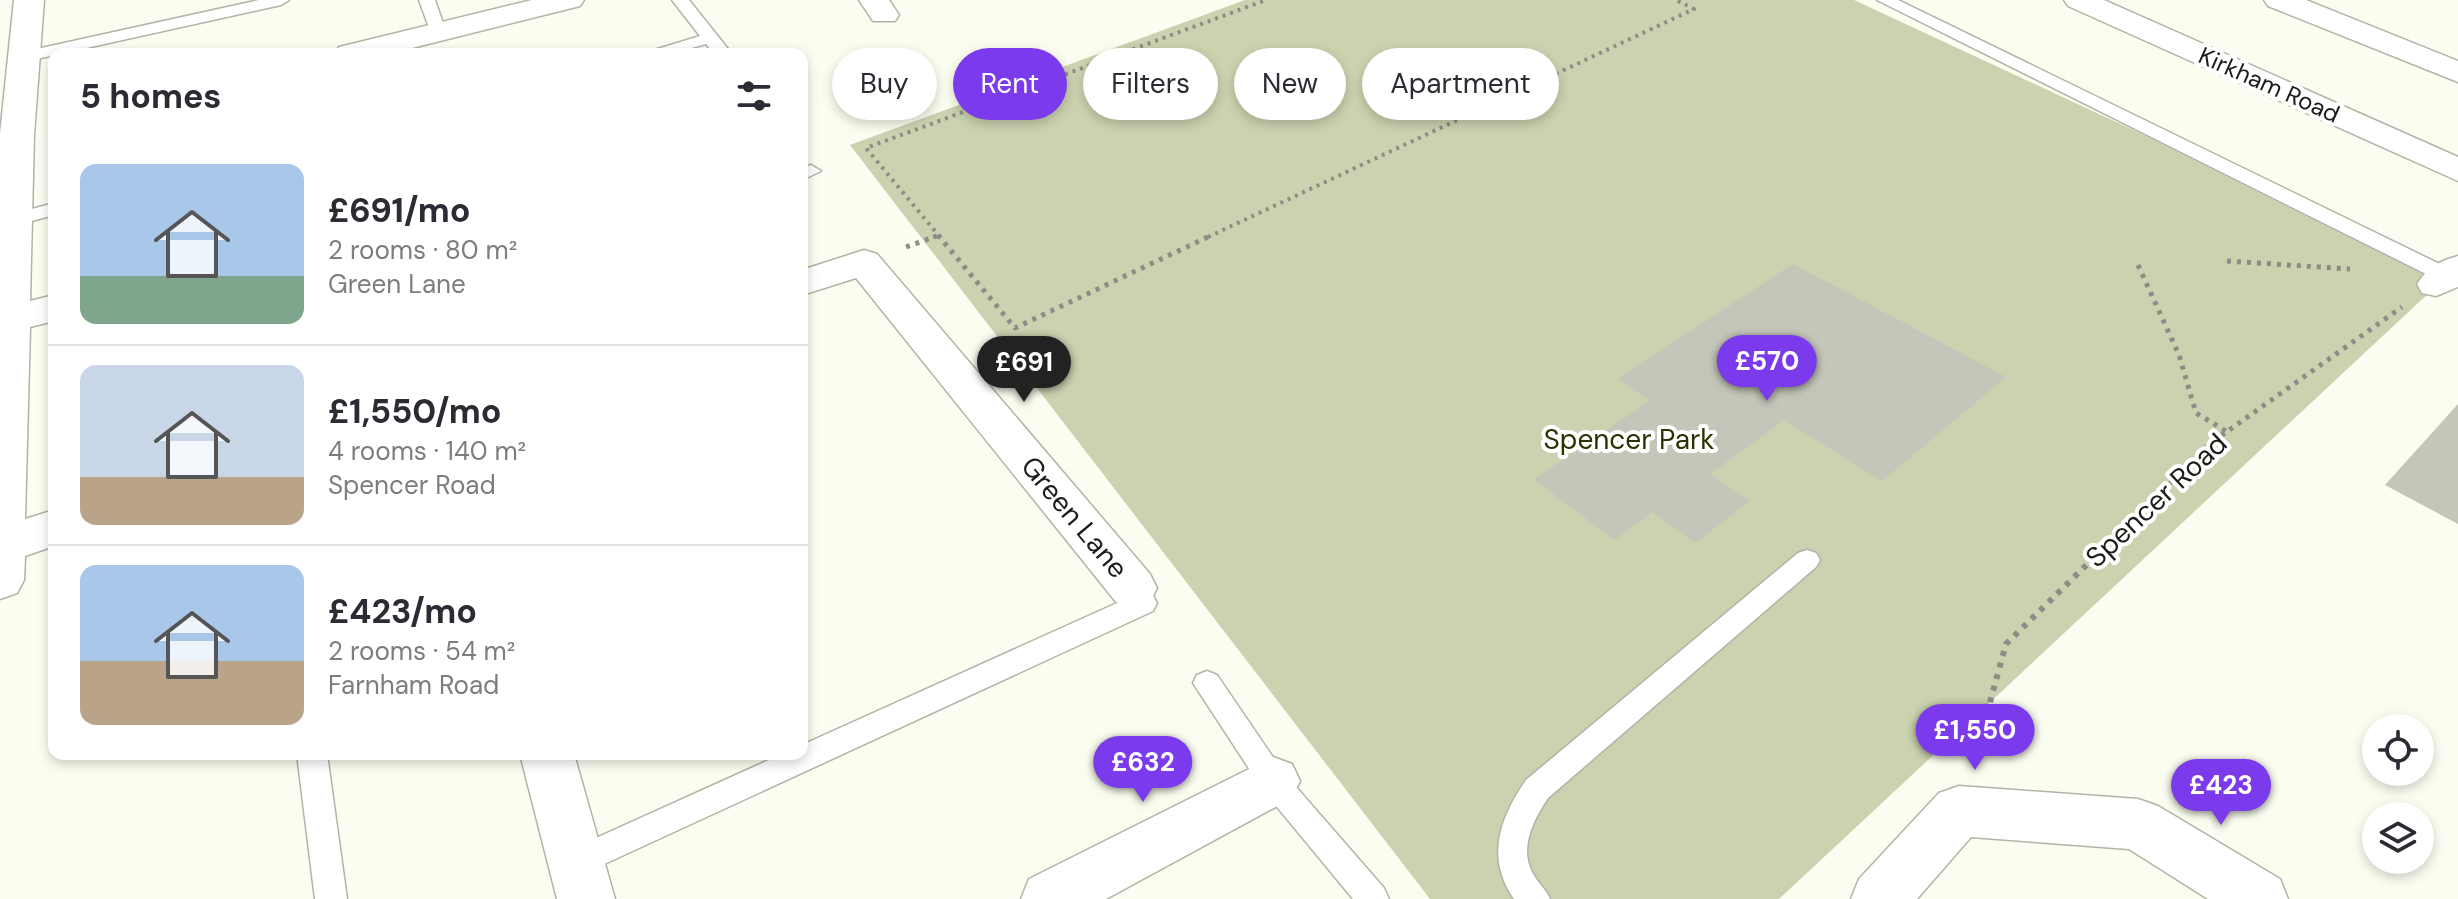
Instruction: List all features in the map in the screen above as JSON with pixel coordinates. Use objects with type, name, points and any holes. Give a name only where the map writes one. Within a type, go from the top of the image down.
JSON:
[{"type":"street","points":[[374,48],[569,0]]},
{"type":"street","name":"Kirkham Road","points":[[2079,0],[2458,170]]},
{"type":"street","points":[[2279,0],[2458,72]]},
{"type":"street","points":[[2,562],[1,452],[17,135],[23,57],[37,2]]},
{"type":"street","points":[[17,135],[48,127]]},
{"type":"street","name":"Green Lane","points":[[808,281],[864,262],[1133,588]]},
{"type":"street","points":[[8,320],[48,310]]},
{"type":"street","points":[[2,562],[48,532]]},
{"type":"street","points":[[549,760],[581,881]]},
{"type":"street","points":[[1050,899],[1273,781]]},
{"type":"street","points":[[1880,899],[1959,811],[2138,824],[2259,899]]},
{"type":"lane","points":[[64,48],[281,0]]},
{"type":"lane","points":[[427,0],[438,32]]},
{"type":"lane","points":[[680,0],[718,48]]},
{"type":"lane","points":[[1885,0],[2447,276]]},
{"type":"lane","points":[[673,48],[711,38]]},
{"type":"lane","points":[[23,57],[48,51]]},
{"type":"lane","points":[[13,220],[48,211]]},
{"type":"lane","points":[[1534,899],[1514,865],[1512,837],[1517,818],[1537,789],[1807,560]]},
{"type":"lane","points":[[581,881],[1144,603],[1133,588]]},
{"type":"lane","points":[[1207,683],[1273,781],[1373,899]]},
{"type":"lane","points":[[313,760],[331,899]]},
{"type":"path","points":[[1266,0],[866,148],[1015,328],[1694,9],[1676,0]]},
{"type":"path","points":[[2227,261],[2351,269]]},
{"type":"path","points":[[2138,265],[2179,355],[2196,413],[2227,431]]},
{"type":"path","name":"Spencer Road","points":[[1959,811],[2006,644],[2211,443],[2447,276]]},
{"type":"green space","name":"Spencer Park","points":[[1245,0],[1854,0],[2447,276],[1779,899],[1430,899],[850,145],[918,120],[937,120],[937,113],[953,107],[953,120],[1067,120],[1067,65],[1083,59],[1083,120],[1218,120],[1218,48],[1114,48]]},
{"type":"building","points":[[1793,264],[2006,377],[1882,481],[1784,420],[1710,474],[1750,501],[1695,543],[1653,512],[1614,540],[1534,479],[1650,401],[1618,379]]},
{"type":"building","points":[[2458,404],[2458,524],[2385,485]]}]
